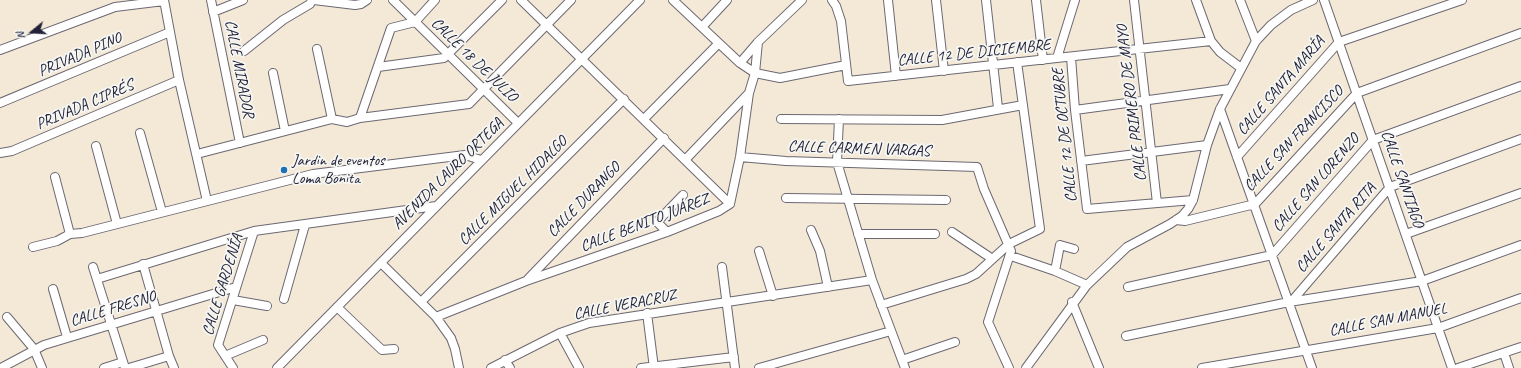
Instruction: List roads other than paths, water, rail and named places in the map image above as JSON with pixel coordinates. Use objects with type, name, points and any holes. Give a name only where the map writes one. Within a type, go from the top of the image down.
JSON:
[{"type":"street","points":[[0,50],[114,4],[164,0],[179,80],[207,201]]},
{"type":"street","name":"CALLE MIRADOR","points":[[211,0],[240,143]]},
{"type":"street","points":[[213,12],[243,0]]},
{"type":"street","points":[[244,51],[283,20],[310,4],[313,0],[355,5],[367,0]]},
{"type":"street","name":"CALLE 18 DE JULIO","points":[[393,0],[518,123]]},
{"type":"street","points":[[360,118],[391,28],[415,22],[435,0]]},
{"type":"street","points":[[378,67],[444,58],[502,0]]},
{"type":"street","points":[[522,0],[730,204]]},
{"type":"street","points":[[197,154],[332,119],[347,122],[360,118],[469,104],[571,0]]},
{"type":"street","name":"AVENIDA LAURO ORTEGA","points":[[277,368],[481,160],[583,60],[640,0]]},
{"type":"street","points":[[673,0],[718,44],[740,63],[755,73],[780,78],[846,65],[841,21],[834,3]]},
{"type":"street","points":[[702,27],[727,0]]},
{"type":"street","points":[[740,63],[758,42],[802,0]]},
{"type":"street","points":[[888,0],[896,76]]},
{"type":"street","points":[[936,0],[944,71]]},
{"type":"street","points":[[986,0],[998,108]]},
{"type":"street","points":[[1036,0],[1043,60]]},
{"type":"street","name":"CALLE 12 DE OCTUBRE","points":[[1057,58],[1075,0]]},
{"type":"street","name":"CALLE PRIMERO DE MAYO","points":[[1134,0],[1157,203]]},
{"type":"street","points":[[1196,0],[1211,41],[1220,52],[1241,68]]},
{"type":"street","points":[[1240,0],[1256,41]]},
{"type":"street","points":[[1026,368],[1072,302],[1086,285],[1127,246],[1176,220],[1188,209],[1193,200],[1207,145],[1220,109],[1256,41],[1271,24],[1291,10],[1313,0]]},
{"type":"street","name":"CALLE SANTIAGO","points":[[1324,0],[1452,368]]},
{"type":"street","name":"CALLE SANTA MARÍA","points":[[1237,157],[1339,42],[1462,0]]},
{"type":"street","name":"PRIVADA PINO","points":[[0,103],[170,32]]},
{"type":"street","name":"CALLE SAN FRANCISCO","points":[[1176,220],[1186,221],[1255,204],[1356,92],[1521,33]]},
{"type":"street","name":"CALLE 12 DE DICIEMBRE","points":[[846,65],[848,81],[1211,41]]},
{"type":"street","name":"CALLE BENITO JUÁREZ","points":[[436,316],[526,281],[667,232],[719,211],[730,204],[740,157],[749,93],[755,73],[758,42]]},
{"type":"street","points":[[644,119],[718,44]]},
{"type":"street","points":[[317,49],[332,119]]},
{"type":"street","name":"CALLE 12 DE OCTUBRE","points":[[1071,56],[1075,110],[1088,209],[1157,203]]},
{"type":"street","points":[[881,305],[966,279],[976,274],[991,258],[1008,244],[1040,229],[1017,62]]},
{"type":"street","points":[[273,73],[284,131]]},
{"type":"street","name":"PRIVADA CIPRÉS","points":[[0,153],[12,151],[179,80]]},
{"type":"street","name":"CALLE SAN LORENZO","points":[[1272,255],[1373,140],[1521,86]]},
{"type":"street","points":[[1075,110],[1230,88]]},
{"type":"street","points":[[685,160],[749,93]]},
{"type":"street","name":"CALLE MIGUEL HIDALGO","points":[[421,302],[624,99]]},
{"type":"street","points":[[781,119],[942,120],[970,116],[998,108],[1023,105]]},
{"type":"street","points":[[1220,109],[1290,302],[1312,368]]},
{"type":"street","points":[[839,119],[838,162],[872,280],[903,364],[955,342]]},
{"type":"street","points":[[140,133],[162,212]]},
{"type":"street","name":"CALLE DURANGO","points":[[526,281],[664,138]]},
{"type":"street","name":"CALLE SANTA RITA","points":[[1290,302],[1390,187],[1521,139]]},
{"type":"street","points":[[1081,161],[1207,145]]},
{"type":"street","points":[[96,146],[117,224]]},
{"type":"street","points":[[33,247],[58,240],[70,234],[82,233],[313,174],[465,155],[481,160]]},
{"type":"street","name":"CALLE CARMEN VARGAS","points":[[740,157],[786,161],[977,166],[984,189],[1008,244]]},
{"type":"street","points":[[55,177],[70,234]]},
{"type":"street","points":[[1406,234],[1521,193]]},
{"type":"street","points":[[667,232],[657,222],[683,195]]},
{"type":"street","points":[[786,198],[946,200]]},
{"type":"street","points":[[1157,203],[1193,200]]},
{"type":"street","points":[[97,279],[254,231],[436,206]]},
{"type":"street","points":[[284,299],[305,225]]},
{"type":"street","points":[[812,230],[820,251],[828,287]]},
{"type":"street","name":"CALLE GARDENÍA","points":[[233,368],[218,345],[254,231]]},
{"type":"street","points":[[952,232],[991,258]]},
{"type":"street","points":[[858,234],[935,234]]},
{"type":"street","points":[[1008,244],[1012,251],[1011,256],[988,322],[1009,368]]},
{"type":"street","points":[[1054,270],[1060,244],[1074,249]]},
{"type":"street","points":[[1126,336],[1290,302],[1422,281],[1521,245]]},
{"type":"street","points":[[759,251],[773,296]]},
{"type":"street","points":[[1128,287],[1272,255]]},
{"type":"street","points":[[1011,256],[1054,270],[1086,285]]},
{"type":"street","points":[[381,263],[436,316],[455,349],[459,368]]},
{"type":"street","points":[[143,264],[169,356],[174,368]]},
{"type":"street","points":[[93,267],[125,366]]},
{"type":"street","points":[[722,267],[735,368]]},
{"type":"street","name":"CALLE VERACRUZ","points":[[490,368],[560,333],[589,323],[872,280]]},
{"type":"street","name":"CALLE FRESNO","points":[[1,368],[34,349],[111,324],[236,287]]},
{"type":"street","points":[[53,289],[67,338]]},
{"type":"street","name":"CALLE SAN MANUEL","points":[[1202,368],[1438,328],[1521,298]]},
{"type":"street","points":[[233,300],[267,306]]},
{"type":"street","points":[[1072,302],[1099,368]]},
{"type":"street","points":[[337,307],[382,350],[394,350]]},
{"type":"street","points":[[647,313],[654,367]]},
{"type":"street","points":[[7,317],[34,349],[42,368]]},
{"type":"street","points":[[759,368],[891,331]]},
{"type":"street","points":[[560,333],[579,368]]},
{"type":"street","points":[[225,356],[263,340]]},
{"type":"street","points":[[1458,368],[1521,347]]},
{"type":"street","points":[[1504,353],[1509,368]]},
{"type":"street","points":[[104,368],[125,366],[169,356]]},
{"type":"street","points":[[641,368],[734,357]]},
{"type":"street","points":[[505,360],[510,368]]},
{"type":"place","name":"Jardin de eventos Loma Bonita","points":[[284,170]]}]
